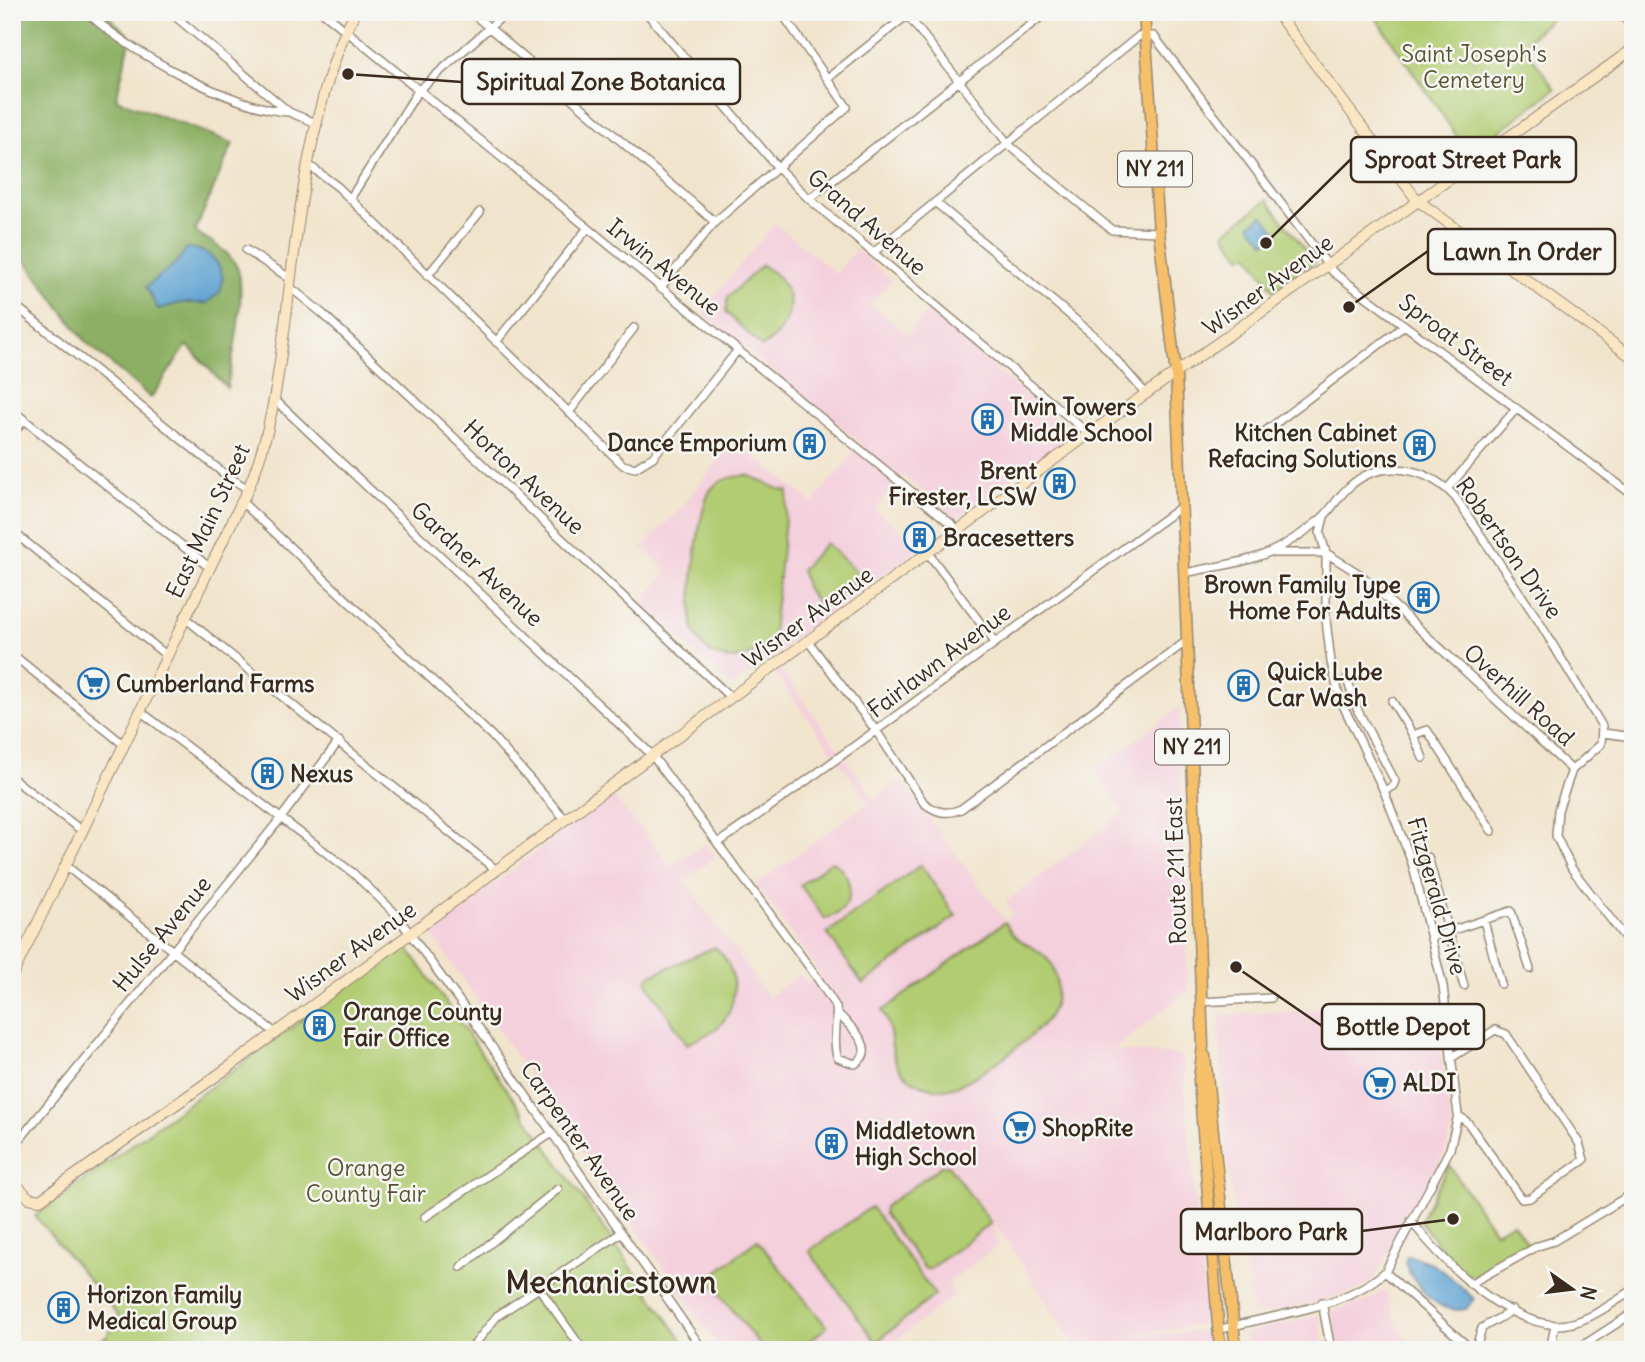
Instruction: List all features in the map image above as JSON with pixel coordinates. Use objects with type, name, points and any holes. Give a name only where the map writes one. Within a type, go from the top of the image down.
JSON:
[{"type":"main road","name":"NY 211","points":[[1144,12],[1159,232],[1176,375],[1188,640]]},
{"type":"main road","name":"Route 211 East","points":[[1188,640],[1203,1046],[1210,1080],[1236,1350]]},
{"type":"main road","name":"Route 211 East","points":[[1203,1046],[1199,1080],[1201,1117],[1220,1350]]},
{"type":"street","points":[[87,12],[109,34],[163,66],[254,106],[289,112],[318,124]]},
{"type":"street","points":[[170,12],[289,112]]},
{"type":"street","name":"Irwin Avenue","points":[[323,12],[960,531]]},
{"type":"street","name":"East Main Street","points":[[12,976],[242,502],[264,451],[276,401],[290,283],[318,124],[345,31],[355,12]]},
{"type":"street","points":[[471,12],[715,222]]},
{"type":"street","points":[[350,199],[418,91],[507,12]]},
{"type":"street","name":"Grand Avenue","points":[[646,12],[779,169],[809,199],[1089,434]]},
{"type":"street","points":[[660,288],[715,222],[848,107],[781,12]]},
{"type":"street","points":[[809,199],[1047,12]]},
{"type":"street","points":[[1276,12],[1417,200],[1633,358]]},
{"type":"street","points":[[1617,12],[1633,26]]},
{"type":"street","points":[[828,78],[908,13],[1009,145],[1112,230],[1159,232]]},
{"type":"street","points":[[873,253],[1009,145],[1139,36],[1145,35]]},
{"type":"street","name":"Sproat Street","points":[[1145,35],[1154,36],[1327,266],[1633,495]]},
{"type":"street","name":"Wisner Avenue","points":[[12,1180],[29,1198],[40,1200],[411,932],[1089,434],[1633,49]]},
{"type":"street","points":[[310,166],[350,199],[623,465],[635,468],[653,457],[737,351]]},
{"type":"street","points":[[935,202],[1097,338],[1146,394]]},
{"type":"street","points":[[427,276],[480,212]]},
{"type":"street","points":[[496,342],[587,229]]},
{"type":"street","name":"Horton Avenue","points":[[246,250],[290,283],[730,697]]},
{"type":"street","points":[[12,303],[227,477],[248,489]]},
{"type":"street","points":[[1259,436],[1404,326]]},
{"type":"street","points":[[570,411],[634,328]]},
{"type":"street","name":"Gardner Avenue","points":[[276,401],[652,755],[816,976],[837,1013],[862,1039],[866,1049],[862,1059],[855,1064],[838,1058],[835,1052],[837,1013]]},
{"type":"street","points":[[1447,489],[1516,409]]},
{"type":"street","points":[[12,410],[209,567]]},
{"type":"street","points":[[12,435],[24,420]]},
{"type":"street","name":"Robertson Drive","points":[[1185,573],[1269,553],[1324,517],[1352,483],[1379,471],[1394,468],[1415,471],[1433,478],[1447,489],[1538,620],[1602,726],[1603,733]]},
{"type":"street","points":[[242,502],[492,736],[564,818]]},
{"type":"street","name":"Fairlawn Avenue","points":[[718,843],[877,732],[994,641],[1181,507]]},
{"type":"street","name":"Fitzgerald Drive","points":[[1218,1330],[1359,1291],[1385,1272],[1450,1149],[1458,1115],[1443,986],[1412,863],[1384,791],[1350,722],[1334,674],[1326,620],[1326,553],[1320,533],[1324,517]]},
{"type":"street","points":[[12,531],[166,655]]},
{"type":"street","points":[[928,553],[994,641]]},
{"type":"street","points":[[1269,553],[1326,553]]},
{"type":"street","name":"Overhill Road","points":[[1326,553],[1361,575],[1572,769],[1558,810],[1558,846],[1572,869],[1633,948]]},
{"type":"street","points":[[184,617],[495,869]]},
{"type":"street","points":[[808,641],[877,732],[928,806],[940,813],[951,814],[1188,640]]},
{"type":"street","points":[[12,654],[124,744]]},
{"type":"street","points":[[1347,679],[1358,711],[1395,781],[1393,786],[1384,791]]},
{"type":"street","points":[[1392,701],[1413,735],[1423,758]]},
{"type":"street","name":"Carpenter Avenue","points":[[140,710],[353,873],[411,932],[702,1350]]},
{"type":"street","points":[[1413,735],[1427,730],[1492,831]]},
{"type":"street","points":[[1572,769],[1595,752],[1603,733],[1633,737]]},
{"type":"street","name":"Hulse Avenue","points":[[12,1149],[281,818],[339,741]]},
{"type":"street","points":[[12,778],[81,830]]},
{"type":"street","points":[[1428,857],[1464,986]]},
{"type":"street","points":[[65,865],[274,1032]]},
{"type":"street","points":[[1432,937],[1511,911],[1530,969]]},
{"type":"street","points":[[1484,921],[1501,984]]},
{"type":"street","points":[[1201,1002],[1271,998]]},
{"type":"street","points":[[1451,1058],[1495,1030],[1506,1034],[1579,1143],[1584,1160],[1530,1199],[1522,1199],[1468,1123],[1458,1115]]},
{"type":"street","points":[[425,1217],[552,1133]]},
{"type":"street","points":[[461,1267],[558,1189]]},
{"type":"street","points":[[1470,1284],[1538,1246],[1554,1241],[1633,1193]]},
{"type":"street","points":[[1410,1221],[1443,1261],[1470,1284],[1513,1310],[1555,1325],[1588,1318],[1633,1290]]},
{"type":"street","points":[[470,1350],[496,1316],[621,1233]]},
{"type":"street","points":[[1385,1272],[1474,1350],[1482,1328],[1513,1310]]},
{"type":"street","points":[[538,1288],[583,1350]]},
{"type":"street","points":[[1322,1302],[1331,1350]]},
{"type":"street","points":[[1576,1350],[1633,1313]]},
{"type":"street","points":[[1550,1350],[1555,1325]]},
{"type":"shaded area","points":[[775,223],[836,274],[856,249],[891,280],[871,304],[907,334],[928,311],[1072,435],[957,519],[901,475],[875,510],[921,547],[772,657],[875,799],[901,780],[1005,921],[1014,914],[1006,902],[1125,812],[1094,771],[1179,707],[1188,990],[1113,1051],[1182,1055],[1207,1323],[1125,1337],[1218,1330],[1219,1350],[1078,1350],[926,1118],[993,1222],[999,1245],[948,1283],[955,1295],[884,1350],[868,1343],[860,1350],[852,1339],[837,1350],[721,1350],[431,933],[611,794],[672,867],[705,844],[716,857],[684,881],[768,997],[800,974],[808,984],[821,975],[756,885],[869,802],[766,661],[732,686],[641,603],[668,572],[642,547],[681,508],[734,441],[813,503],[861,443],[701,312]]},
{"type":"shaded area","points":[[1434,1001],[1452,1131],[1447,1149],[1376,1275],[1368,1286],[1339,1296],[1266,1314],[1253,1311],[1227,1162],[1219,1016]]},
{"type":"shaded area","points":[[1384,1289],[1398,1326],[1413,1350],[1339,1350],[1332,1311],[1365,1302]]},
{"type":"shaded area","points":[[1319,1315],[1325,1350],[1247,1350],[1245,1333]]},
{"type":"green space","points":[[12,12],[104,12],[131,37],[116,99],[233,143],[195,231],[225,252],[238,270],[239,311],[227,388],[187,345],[151,398],[86,342],[12,243]]},
{"type":"green space","name":"Saint Joseph's Cemetery","points":[[1372,12],[1559,12],[1523,44],[1555,89],[1469,154]]},
{"type":"green space","points":[[1267,200],[1315,262],[1273,290],[1249,254],[1241,257],[1224,233]]},
{"type":"green space","points":[[762,265],[780,279],[789,298],[789,308],[783,326],[762,347],[726,312],[728,297]]},
{"type":"green space","points":[[746,475],[788,491],[771,652],[759,650],[731,659],[713,654],[705,648],[694,630],[693,581],[702,514],[712,488],[728,478]]},
{"type":"green space","points":[[826,543],[857,572],[855,583],[821,608],[807,589],[801,570]]},
{"type":"green space","points":[[832,861],[846,876],[850,893],[843,908],[825,919],[800,885]]},
{"type":"green space","points":[[921,865],[956,916],[863,984],[827,933]]},
{"type":"green space","points":[[1005,922],[1016,937],[1041,953],[1053,967],[1057,990],[1049,1016],[1003,1058],[960,1084],[939,1089],[913,1081],[896,1063],[889,1028],[882,1011]]},
{"type":"green space","name":"Orange County Fair","points":[[405,944],[689,1350],[85,1350],[107,1336],[119,1316],[35,1216]]},
{"type":"green space","points":[[715,947],[723,955],[732,976],[734,987],[730,1009],[717,1028],[687,1044],[647,983],[649,976]]},
{"type":"green space","points":[[943,1165],[948,1165],[991,1223],[930,1269],[925,1269],[883,1213],[884,1207]]},
{"type":"green space","points":[[1449,1165],[1495,1232],[1513,1223],[1528,1244],[1478,1276],[1468,1276],[1449,1259],[1420,1221]]},
{"type":"green space","points":[[871,1207],[935,1295],[876,1342],[809,1251]]},
{"type":"green space","points":[[757,1240],[827,1327],[798,1350],[764,1350],[708,1279]]},
{"type":"water","points":[[1263,215],[1278,234],[1265,243],[1250,225]]},
{"type":"water","points":[[187,248],[204,252],[216,261],[222,275],[220,292],[207,303],[181,303],[158,309],[146,287],[177,262]]},
{"type":"water","points":[[1407,1256],[1435,1266],[1474,1299],[1466,1309],[1456,1310],[1437,1304],[1415,1281],[1405,1263]]},
{"type":"place","name":"Spiritual Zone Botanica","points":[[348,74]]},
{"type":"place","name":"Sproat Street Park","points":[[1266,243]]},
{"type":"place","name":"Lawn In Order","points":[[1349,307]]},
{"type":"place","name":"Twin Towers Middle School","points":[[987,420]]},
{"type":"place","name":"Dance Emporium","points":[[810,443]]},
{"type":"place","name":"Kitchen Cabinet Refacing Solutions","points":[[1420,446]]},
{"type":"place","name":"Brent Firester, LCSW","points":[[1060,484]]},
{"type":"place","name":"Bracesetters","points":[[920,538]]},
{"type":"place","name":"Brown Family Type Home For Adults","points":[[1424,598]]},
{"type":"place","name":"Cumberland Farms","points":[[93,684]]},
{"type":"place","name":"Quick Lube Car Wash","points":[[1244,685]]},
{"type":"place","name":"Nexus","points":[[267,774]]},
{"type":"place","name":"Bottle Depot","points":[[1236,967]]},
{"type":"place","name":"Orange County Fair Office","points":[[320,1025]]},
{"type":"place","name":"ALDI","points":[[1380,1083]]},
{"type":"place","name":"ShopRite","points":[[1019,1128]]},
{"type":"place","name":"Middletown High School","points":[[832,1144]]},
{"type":"place","name":"Marlboro Park","points":[[1453,1219]]},
{"type":"place","name":"Horizon Family Medical Group","points":[[64,1308]]},
{"type":"district","name":"Mechanicstown","points":[[611,1283]]}]
